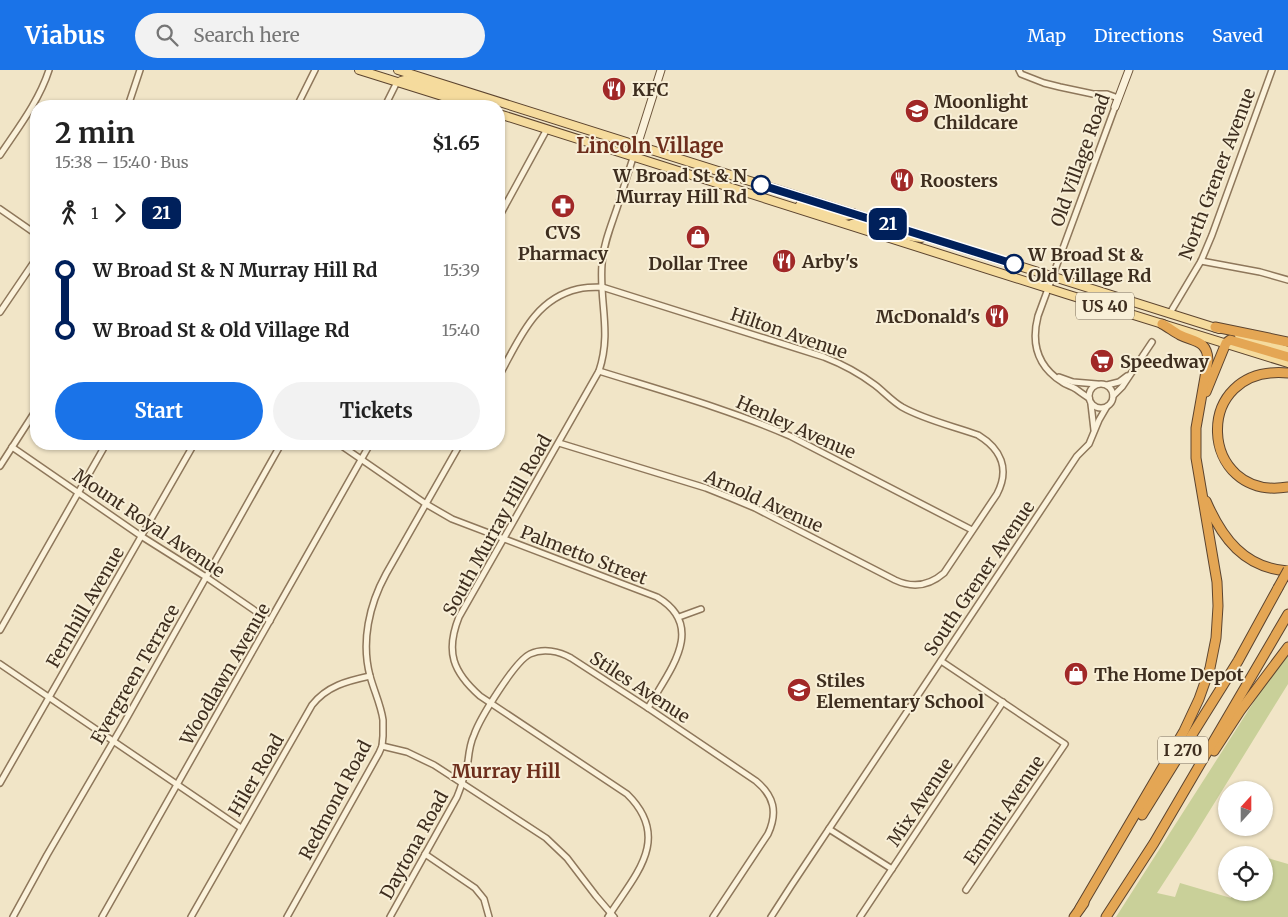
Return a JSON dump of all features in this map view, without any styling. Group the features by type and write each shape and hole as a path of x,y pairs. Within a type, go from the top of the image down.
{"highway":[{"path":"1080,908 1184,731 1199,700 1210,668 1216,638 1217,582 1196,458 1196,428 1208,360 1207,350 1198,342 1180,335 1162,324"},
{"path":"1215,327 1288,342"},
{"path":"1200,409 1226,343 1230,340 1288,356"},
{"path":"1288,373 1263,374 1246,380 1237,387 1224,403 1217,432 1221,452 1238,475 1255,485 1266,488 1288,487"},
{"path":"1200,489 1217,525 1227,540 1240,553 1254,562 1270,568 1288,570"},
{"name":"I 270","path":"1074,917 1144,812 1238,661 1288,570"},
{"name":"I 270","path":"1106,917 1154,843 1288,614"},
{"path":"1154,843 1240,711 1288,646"}],"main road":[{"path":"359,70 454,100"},
{"name":"US 40","path":"398,70 492,100"},
{"path":"397,82 408,80 474,100 486,98"},
{"name":"US 40","path":"505,104 1288,351"},
{"name":"US 40","path":"505,116 1288,363"},
{"path":"791,206 809,207 844,216 853,213"},
{"path":"848,224 864,224 920,239 925,236"}],"street":[{"path":"36,100 49,70"},
{"path":"130,100 140,70"},
{"path":"300,100 315,70"},
{"path":"637,146 661,70"},
{"name":"Old Village Road","path":"1048,288 1128,70"},
{"name":"North Grener Avenue","path":"1170,313 1201,261 1212,235 1272,70"},
{"path":"1019,71 1027,77 1052,85 1088,93 1107,94 1118,98"},
{"path":"388,100 397,82"},
{"path":"0,155 30,110"},
{"path":"505,206 547,129"},
{"name":"South Murray Hill Road","path":"611,916 641,867 648,846 648,829 640,810 627,794 474,690 460,674 454,661 452,646 454,631 459,617 599,371 604,356 606,340 602,287 604,249 637,146"},
{"path":"0,209 30,230"},
{"path":"1201,261 1260,272 1288,280"},
{"path":"0,312 30,268"},
{"path":"505,366 530,322 540,309 554,298 580,288 602,287"},
{"name":"Hilton Avenue","path":"602,287 838,362 860,374 900,406 922,416 978,435 986,440 995,448 1001,462 1002,474 998,490 972,530"},
{"path":"1048,288 1038,316 1034,336 1035,345 1051,373 1074,388 1096,408 1106,408 1110,404 1113,396 1122,387 1152,342"},
{"path":"1107,386 1119,382 1133,370"},
{"name":"Henley Avenue","path":"599,371 720,409 790,436 972,530"},
{"path":"1051,373 1073,382 1103,384 1110,388 1113,396"},
{"path":"1094,430 1089,391 1098,384"},
{"name":"South Grener Avenue","path":"772,917 1077,455 1089,444 1106,408"},
{"path":"0,466 30,419"},
{"name":"Arnold Avenue","path":"559,442 706,488 755,508 895,580 912,585 924,584 935,580 944,573 972,530"},
{"name":"Mount Royal Avenue","path":"12,447 141,536 206,577 270,621"},
{"path":"0,630 102,450"},
{"name":"Fernhill Avenue","path":"0,783 191,450"},
{"name":"Evergreen Terrace","path":"13,917 278,450"},
{"name":"Palmetto Street","path":"348,450 426,504 461,524 657,597 672,608 679,617"},
{"name":"Woodlawn Avenue","path":"102,917 367,450"},
{"name":"Redmond Road","path":"287,917 382,746 384,720 370,676 367,653 370,612 381,583 457,450"},
{"path":"648,708 674,663 681,646 682,628 679,617 702,609"},
{"name":"Stiles Avenue","path":"491,703 514,670 530,654 546,651 563,654 648,708 763,787 773,805 773,820 768,834 713,917"},
{"path":"941,661 1003,702"},
{"path":"0,664 241,828"},
{"name":"Hiler Road","path":"191,917 312,705 319,696 328,690 348,681 370,676"},
{"name":"Emmit Avenue","path":"966,890 1065,744 1003,702"},
{"name":"Mix Avenue","path":"860,917 1003,702"},
{"name":"Daytona Road","path":"390,917 457,797 463,783 474,735 491,703"},
{"path":"382,746 407,752 421,758 443,770 529,826 557,847 611,916"},
{"path":"829,829 892,869"},
{"path":"425,854 475,888 484,900 490,917"}],"green space":[{"path":"1288,651 1288,684 1228,781 1218,781 1218,797 1157,893 1175,897 1180,883 1218,894 1218,901 1273,901 1273,860 1288,864 1288,917 1116,917"}],"bus line":[{"name":"21","path":"761,185 1014,264"}],"place":[{"name":"KFC","path":"614,89"},
{"name":"Moonlight Childcare","path":"917,111"},
{"name":"Roosters","path":"902,180"},
{"name":"W Broad St & N Murray Hill Rd","path":"761,185"},
{"name":"CVS Pharmacy","path":"563,206"},
{"name":"Dollar Tree","path":"698,237"},
{"name":"Arby's","path":"784,261"},
{"name":"W Broad St & Old Village Rd","path":"1014,264"},
{"name":"McDonald's","path":"997,316"},
{"name":"Speedway","path":"1102,361"},
{"name":"The Home Depot","path":"1076,674"},
{"name":"Stiles Elementary School","path":"799,690"}],"district":[{"name":"Lincoln Village","path":"650,145"},
{"name":"Murray Hill","path":"506,771"}]}
